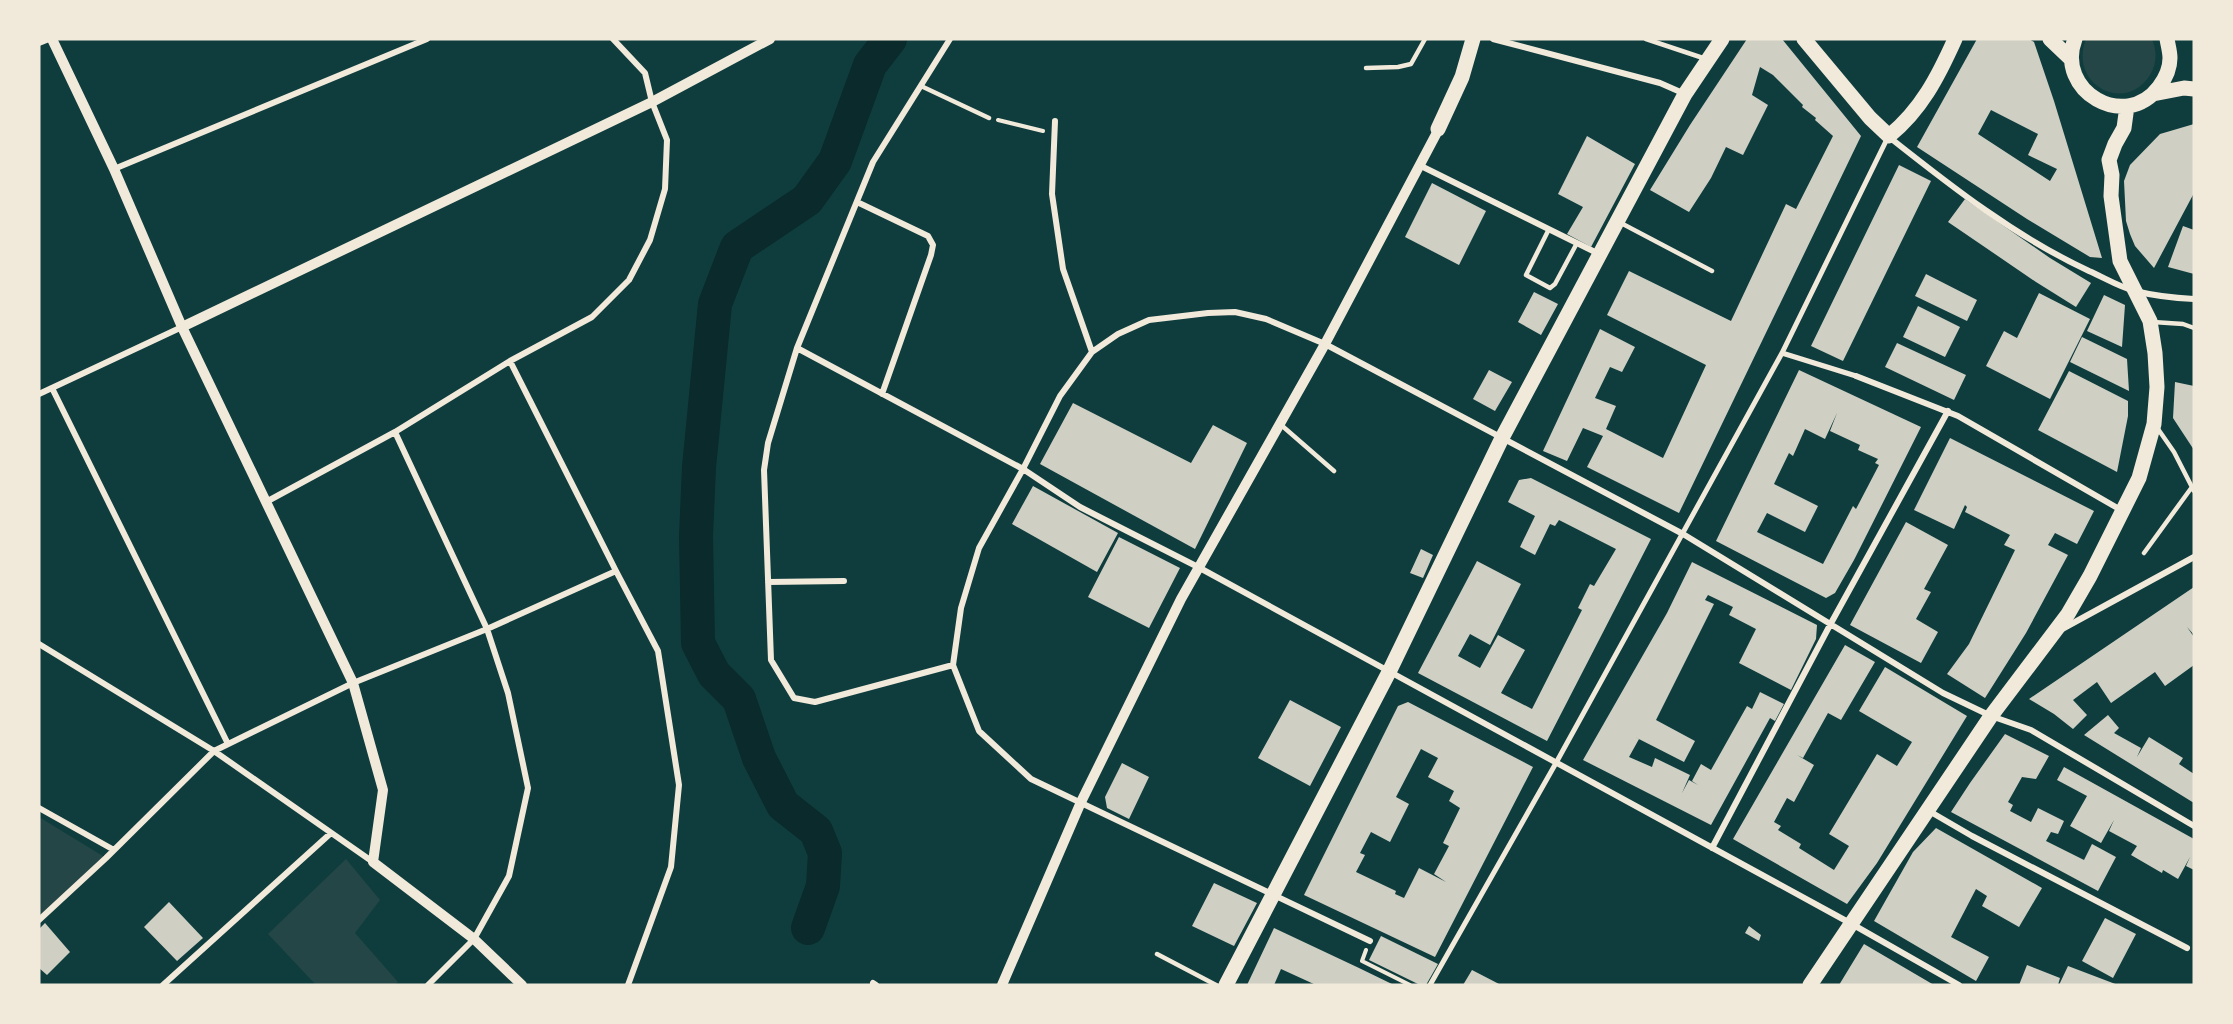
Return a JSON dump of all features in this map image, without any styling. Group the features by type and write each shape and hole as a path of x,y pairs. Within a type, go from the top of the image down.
{"main road":[{"path":"1438,129 1462,77 1475,39"},
{"path":"1226,985 1389,672 1502,438 1685,94 1722,39"},
{"path":"1804,39 1889,136 1917,108 1955,39"},
{"path":"2050,39 2071,59"},
{"path":"2075,39 2071,59 2074,76 2083,90 2096,100 2111,106 2127,106 2141,102 2153,94 2166,78 2171,58 2167,39"},
{"path":"2153,94 2184,88 2194,89"},
{"path":"1810,985 1991,717 2053,635 2090,576 2139,478 2154,424 2157,387 2150,321 2120,261 2110,195 2112,175 2109,161 2124,128 2127,106"}],"street":[{"path":"39,43 50,39 114,169 182,327 354,684 383,790 373,862"},
{"path":"114,169 427,39"},
{"path":"266,502 395,432 510,361 592,317 628,280 650,240 665,189 667,140 652,102 645,73 613,39"},
{"path":"39,394 652,102 770,39"},
{"path":"950,39 873,162 797,348 768,443 764,470 771,660 794,698 815,702 953,666"},
{"path":"1002,985 1081,802 1198,567 1325,344 1438,129 1458,75 1468,39"},
{"path":"1493,39 1660,83 1685,94"},
{"path":"1055,121 1052,194 1063,269 1092,352"},
{"path":"1430,985 1556,763 1782,352 1889,136 1955,189 2027,239 2066,261 2116,285 2135,291 2162,297 2194,299"},
{"path":"1419,165 1599,254"},
{"path":"857,202 928,236 933,245 882,394"},
{"path":"1370,941 1031,779 980,731 953,666 961,608 979,548 1060,396 1092,352 1118,334 1149,320 1181,315 1235,312 1266,319 1325,344 1683,534 1943,693 1991,717 2031,730 2194,826"},
{"path":"797,348 1023,469 1080,507 1198,567 1850,923 1959,985"},
{"path":"1782,352 1856,376 1948,411 2124,512"},
{"path":"510,361 658,651 679,785 671,867 628,985"},
{"path":"52,388 228,744"},
{"path":"1712,848 1830,625 1948,411"},
{"path":"395,432 487,629 508,693 528,789 509,876 474,939 428,985"},
{"path":"2053,635 2072,622 2194,557"},
{"path":"39,920 214,751 354,684 487,629 616,571"},
{"path":"768,582 844,581"},
{"path":"39,644 214,751 373,862 474,939 522,985"},
{"path":"39,808 114,850"},
{"path":"1928,811 2187,948"},
{"path":"163,985 331,833"}],"lane":[{"path":"1366,68 1398,67 1411,64 1425,39"},
{"path":"1646,39 1708,60"},
{"path":"921,86 989,118"},
{"path":"1617,220 1713,272"},
{"path":"1550,229 1526,274 1550,288 1555,284 1577,243"},
{"path":"2150,321 2183,324 2194,328"},
{"path":"1280,424 1334,471"},
{"path":"2144,553 2193,489 2174,452 2154,424"},
{"path":"1157,954 1216,985"}],"path":[{"path":"989,118 1054,134"},
{"path":"1370,941 1362,961 1410,985"}],"shaded area":[{"path":"2086,39 2152,39 2156,57 2150,75 2139,87 2127,93 2114,93 2102,89 2092,81 2085,69 2083,55"},
{"path":"39,817 106,858 39,920"},
{"path":"346,859 380,900 355,933 398,982 394,985 316,985 268,934"}],"building":[{"path":"1747,39 1782,39 1861,136 1679,513 1587,467 1603,436 1583,428 1567,461 1543,451 1600,329 1635,347 1622,372 1610,367 1595,398 1616,406 1606,429 1663,458 1706,365 1607,315 1629,271 1731,321 1786,204 1796,209 1833,136 1773,75 1760,67 1752,95 1768,105 1743,155 1726,147 1711,178 1689,212 1650,190"},
{"path":"1977,39 2029,39 2034,42 2102,258 2090,257 1917,147","holes":["1991,110 2038,134 2028,155 2057,169 2050,181 1978,134"]},
{"path":"2194,124 2194,193 2154,268 2135,246 2130,234 2126,221 2124,181 2130,165 2160,134"},
{"path":"1587,136 1635,164 1591,247 1567,234 1583,207 1558,194"},
{"path":"1899,165 1931,181 1843,361 1811,346"},
{"path":"1432,183 1486,211 1459,265 1405,237"},
{"path":"1965,199 2050,258 2091,283 2076,307 1948,222"},
{"path":"2183,226 2194,230 2194,274 2168,267"},
{"path":"1926,274 1977,300 1967,321 1915,296"},
{"path":"1534,292 1558,304 1541,335 1518,322"},
{"path":"2039,293 2090,319 2050,399 1986,366 2004,331 2017,338"},
{"path":"2104,295 2125,305 2122,347 2087,331"},
{"path":"1918,306 1960,327 1945,357 1903,337"},
{"path":"2082,337 2127,359 2129,391 2070,362"},
{"path":"1897,343 1966,375 1954,400 1885,367"},
{"path":"1489,370 1512,382 1495,411 1473,399"},
{"path":"1799,370 1921,427 1835,593 1826,598 1716,541","holes":["1837,413 1830,431 1860,445 1858,450 1878,459 1875,463 1879,465 1856,509 1853,506 1823,564 1757,532 1767,513 1805,532 1818,506 1774,484 1789,453 1793,456 1805,429 1825,439"]},
{"path":"2069,371 2128,401 2128,416 2117,472 2038,430"},
{"path":"2175,382 2194,386 2194,450 2173,418"},
{"path":"1073,403 1191,463 1213,425 1247,443 1195,549 1040,464"},
{"path":"1950,438 2094,511 2077,544 2055,533 2048,545 2068,555 2026,633 1985,698 1947,674 1969,644 2015,550 2004,545 2010,535 1965,512 1967,507 1965,505 1954,529 1914,510"},
{"path":"1531,478 1651,539 1547,741 1418,673 1477,561 1521,584 1490,645 1470,634 1458,656 1480,668 1498,635 1525,650 1501,693 1532,709 1582,610 1578,608 1590,584 1594,586 1616,549 1559,520 1555,526 1550,524 1535,555 1520,547 1535,516 1508,502 1519,480"},
{"path":"1033,486 1118,533 1097,572 1012,524"},
{"path":"1906,522 1948,545 1924,589 1931,592 1916,619 1938,632 1921,663 1850,625"},
{"path":"1119,537 1180,568 1149,628 1088,597"},
{"path":"1421,549 1433,555 1423,578 1410,573"},
{"path":"1692,562 1817,625 1816,639 1791,690 1739,663 1756,629 1729,615 1733,607 1708,595 1705,600 1714,604 1656,720 1695,741 1684,762 1639,739 1629,757 1652,767 1655,758 1690,775 1682,793 1689,780 1698,785 1692,781 1701,764 1711,770 1747,706 1752,709 1760,692 1784,704 1775,721 1770,718 1711,825 1583,760 1667,613"},
{"path":"2194,587 2194,635 2187,627 2194,637 2194,665 2165,686 2155,672 2111,703 2097,682 2073,700 2087,715 2073,729 2029,699"},
{"path":"1845,645 1875,662 1841,720 1828,713 1803,758 1797,755 1814,765 1794,802 1787,798 1774,822 1781,826 1778,830 1801,844 1799,848 1834,870 1849,846 1829,834 1877,754 1897,766 1912,742 1859,711 1885,667 1967,716 1877,863 1847,904 1733,839"},
{"path":"1290,700 1341,727 1310,786 1258,758"},
{"path":"1408,702 1533,767 1435,957 1304,895 1398,706","holes":["1421,749 1438,758 1428,777 1454,791 1449,801 1460,808 1443,843 1449,846 1434,874 1446,882 1419,868 1404,898 1395,894 1396,891 1356,872 1365,855 1360,853 1371,832 1390,842 1409,804 1396,797"]},
{"path":"2108,715 2119,728 2114,733 2141,748 2137,757 2149,737 2183,758 2179,764 2194,774 2194,803 2084,735"},
{"path":"2005,734 2049,756 2036,779 2022,777 2008,802 2013,805 2010,811 2031,822 2038,808 2064,821 2058,834 2051,832 2046,841 2084,860 2092,844 2116,857 2098,891 1951,812"},
{"path":"1122,763 1149,777 1129,819 1107,808 1105,797"},
{"path":"2064,767 2194,839 2194,870 2186,866 2190,857 2178,879 2163,870 2162,873 2131,855 2137,846 2109,831 2114,820 2101,843 2070,826 2087,796 2057,780"},
{"path":"1936,828 2042,888 2019,927 1982,906 1987,896 1976,889 1951,937 1989,957 1976,981 1874,921 1913,852"},
{"path":"1214,883 1257,903 1234,946 1192,926"},
{"path":"169,902 203,938 177,961 144,927"},
{"path":"2105,918 2136,934 2113,978 2082,961"},
{"path":"45,923 70,952 47,975 39,968 39,929"},
{"path":"1749,926 1761,935 1759,941 1745,933"},
{"path":"1274,928 1394,985 1316,985 1281,969 1274,985 1247,985"},
{"path":"1381,936 1438,964 1426,985 1420,985 1369,960"},
{"path":"1864,944 1934,985 1839,985"},
{"path":"2027,965 2060,978 2058,985 2019,985"},
{"path":"2068,966 2118,985 2059,985"},
{"path":"1472,970 1501,985 1463,985"}],"waterway":[{"path":"808,928 823,886 825,853 816,831 783,805 759,758 739,699 714,674 698,643 696,536 699,467 715,304 737,247 807,200 835,161 870,65 890,39"}]}
